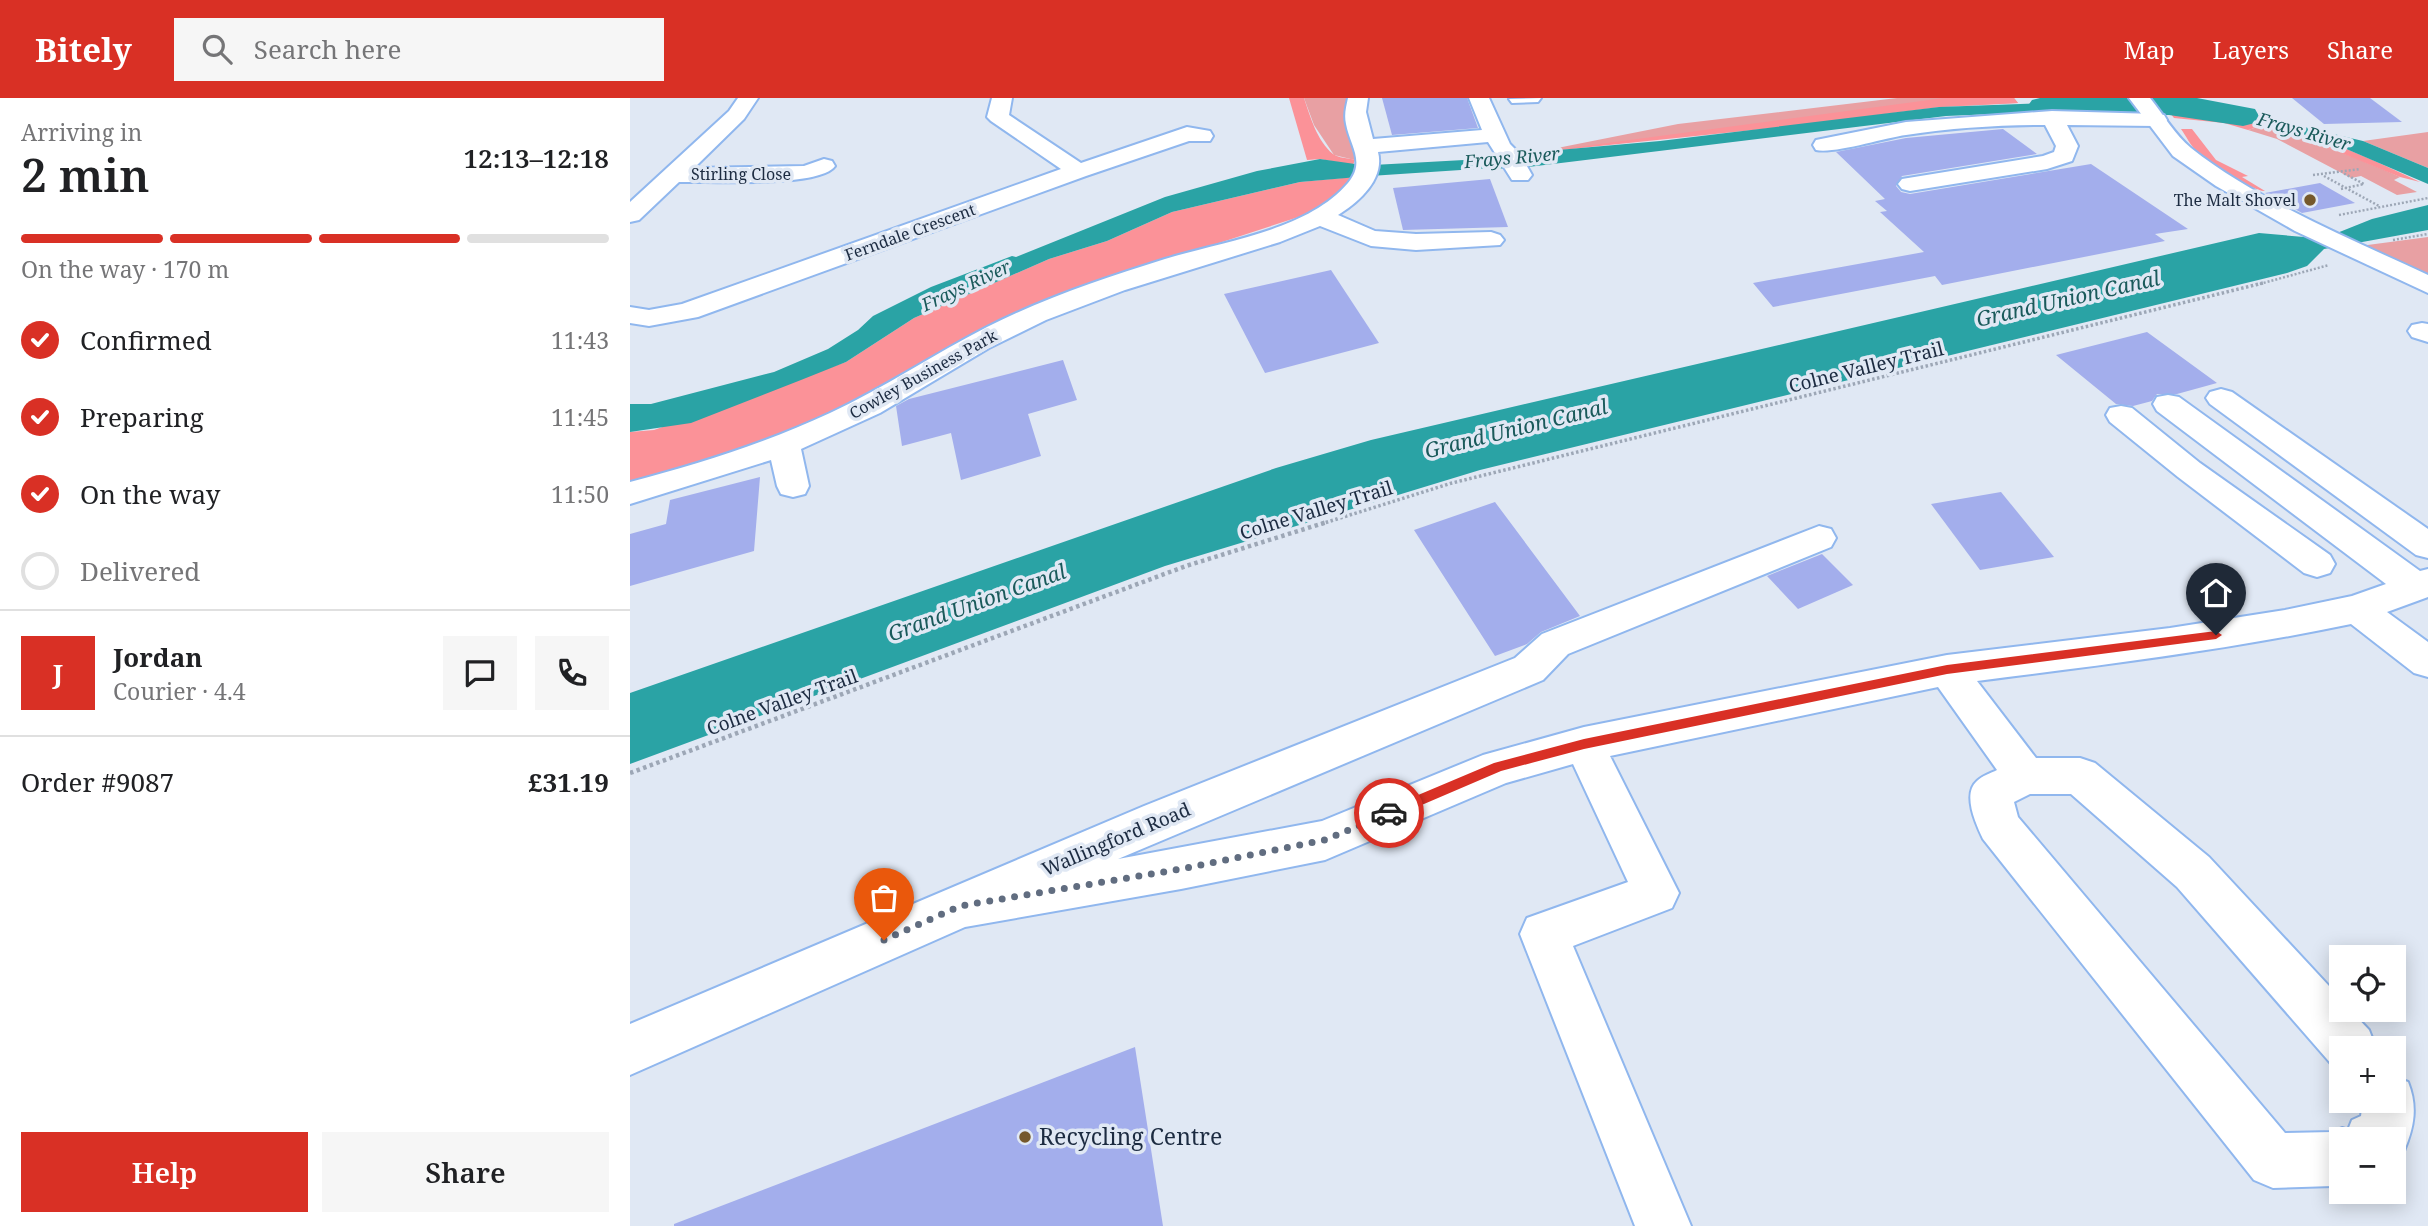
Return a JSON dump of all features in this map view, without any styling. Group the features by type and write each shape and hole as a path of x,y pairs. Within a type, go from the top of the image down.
{"street":[{"path":"630,215 737,114 748,98"},
{"path":"1002,98 998,117 1078,172"},
{"path":"1358,98 1353,111 1354,124 1367,162 1495,135"},
{"path":"1479,98 1501,147 1509,154 1520,175"},
{"path":"1824,145 1855,136 1919,127 2148,110 2181,151 2199,165 2304,226 2428,285"},
{"path":"1910,184 2047,162 2064,156 2067,146 2052,117"},
{"name":"Ferndale Crescent","path":"630,315 649,318 688,311 1192,132"},
{"name":"Cowley Business Park","path":"630,493 687,479 784,444 869,407 965,348 1065,302 1186,275 1256,241 1320,217 1344,200 1367,162"},
{"name":"Stirling Close","path":"674,174 814,173"},
{"path":"1320,217 1371,239 1416,242 1491,240"},
{"path":"1065,302 1084,327"},
{"path":"2221,398 2428,546"},
{"path":"2168,404 2422,585"},
{"path":"2121,415 2177,474 2317,564"},
{"path":"2177,474 2277,439"},
{"path":"784,444 793,486"},
{"name":"Wallingford Road","path":"630,1050 1159,820 1529,669 1555,643 1819,538"},
{"path":"960,906 1181,869 1325,840 1499,767 1584,744 1947,670 2170,642 2357,609 2422,585"},
{"path":"2357,609 2428,662"},
{"path":"1947,670 2025,776"},
{"path":"1584,744 1656,893 1544,934 1664,1226"},
{"path":"2329,1159 2273,1161 1997,825 1992,794 2025,776 2080,776 2193,872 2340,1036"}],"path":[{"path":"2313,175 2324,176 2360,169"},
{"path":"2341,189 2364,184 2343,173"},
{"path":"2324,176 2380,207"},
{"path":"2374,208 2428,198"},
{"name":"Colne Valley Trail","path":"630,773 1186,566 1352,513 1521,464 2293,277 2328,266 2355,252"}],"shaded area":[{"path":"1289,98 1304,98 1315,128 1327,149 1340,157 1355,160 1353,165 1320,159 1307,160"},
{"path":"1304,98 1348,98 1345,123 1359,161 1334,155 1314,125"},
{"path":"1897,98 2014,98 2018,103 1939,107 1532,153 1678,124"},
{"path":"1944,98 2014,98 2018,103 1939,107 1810,124 1532,153"},
{"path":"2166,108 2214,111 2272,123 2348,150 2420,182 2400,177 2317,143 2261,126 2248,130 2224,123 2174,118"},
{"path":"2261,126 2314,143 2400,177 2394,180 2417,192 2397,195 2361,176 2351,178 2277,139 2248,130"},
{"path":"2181,129 2192,129 2216,160 2248,176 2242,177 2265,191 2241,181 2202,156"},
{"path":"2428,132 2428,168 2363,141"},
{"path":"1353,177 1330,201 1311,213 1173,258 895,383 789,434 630,485 630,432 654,430 846,362 914,318 1049,259 1107,241 1172,212 1300,182"},
{"path":"2428,237 2428,278 2360,246"}],"water":[{"path":"2159,98 2198,102 2363,141 2428,168 2428,184 2344,148 2294,132 2218,111 2166,108"},
{"path":"2124,100 2129,108 1946,116 1520,168 1513,154 1660,141 1939,107"},
{"path":"1508,154 1514,169 1491,168 1370,176 1373,165 1464,160"},
{"path":"1320,159 1362,165 1358,177 1300,182 1172,212 1107,241 1049,259 914,318 846,362 691,423 630,432 630,404 651,404 774,372 828,349 858,330 873,316 931,287 1012,256 1016,257 1165,197 1257,171"},
{"name":"Grand Union Canal","path":"2428,205 2428,230 2324,249 2307,266 2287,273 1480,470 1165,566 630,764 630,693 1276,468 1371,440 2259,233 2304,237 2337,233 2372,219"}],"building":[{"path":"1382,98 1467,98 1478,128 1392,135"},
{"path":"2292,98 2370,98 2402,122 2324,124"},
{"path":"2003,129 2037,154 1902,176 1896,186 1901,192 1910,194 2091,164 2188,229 2155,234 2165,241 1942,285 1935,276 1773,307 1753,283 1924,252 1880,212 1887,211 1875,201 1885,199 1836,152 1906,138"},
{"path":"1490,179 1508,227 1403,230 1393,188"},
{"path":"2320,183 2355,203 2302,213 2265,193"},
{"path":"1331,270 1379,343 1265,373 1224,294"},
{"path":"2147,332 2217,383 2177,394 2157,394 2152,401 2133,406 2116,404 2056,355"},
{"path":"1063,360 1077,400 1028,414 1041,456 961,480 951,433 902,446 896,406 909,399"},
{"path":"760,477 754,551 630,586 630,534 666,524 670,500"},
{"path":"2001,492 2054,557 1980,570 1931,504"},
{"path":"1495,502 1580,616 1541,632 1527,644 1495,656 1414,530"},
{"path":"1822,554 1853,585 1798,609 1767,576"},
{"name":"Recycling Centre","path":"1135,1047 1163,1226 674,1226 674,1224"}],"waterway":[{"name":"Frays River","path":"2043,107 2169,105 2243,116"}],"way so far":[{"path":"884,940 960,906 1181,869 1325,840 1389,813"}],"place":[{"name":"The Malt Shovel","path":"2310,200"},
{"name":"Recycling Centre","path":"1025,1137"}],"route":[{"path":"1389,813 1499,767 1584,744 1794,699 1947,670 2216,635"}]}
